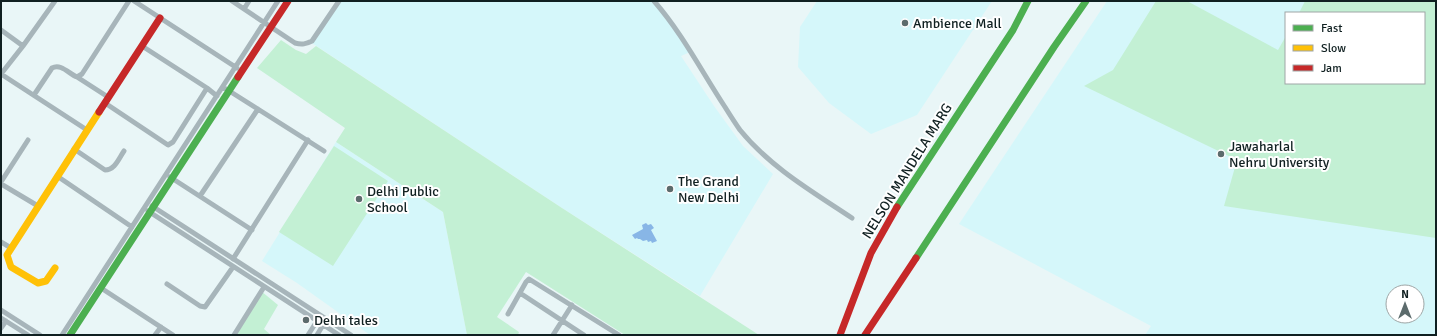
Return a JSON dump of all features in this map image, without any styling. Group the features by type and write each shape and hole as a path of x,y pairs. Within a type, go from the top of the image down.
{"main road":[{"path":"70,335 101,288 148,208 239,69 288,1"},
{"name":"NELSON MANDELA MARG","path":"1013,30 1028,1"},
{"name":"NELSON MANDELA MARG","path":"840,335 871,253 896,210 1013,30 1034,1"},
{"path":"1054,46 1080,1"},
{"path":"865,335 1054,46 1086,1"},
{"path":"55,268 45,283 35,282 11,268 7,255 74,149 160,18"}],"street":[{"path":"55,1 1,74 87,130"},
{"path":"77,77 82,74 129,1"},
{"path":"134,1 239,69 264,22 278,1"},
{"path":"232,1 295,43 307,44 312,41 339,1"},
{"path":"244,9 249,1"},
{"path":"654,1 670,19 744,135 786,174 852,218"},
{"path":"1,30 23,46"},
{"path":"142,46 217,96"},
{"path":"34,95 52,68 55,66 61,67 77,77 168,145 173,142 207,88"},
{"path":"252,230 169,176 217,96 226,89 324,151"},
{"path":"200,196 258,109"},
{"path":"28,140 1,183 38,206"},
{"path":"234,259 308,140"},
{"path":"74,149 108,170 113,167 124,151"},
{"path":"57,176 132,227"},
{"path":"62,335 132,227 148,208"},
{"path":"148,208 234,259 351,335"},
{"path":"148,208 234,267 339,335"},
{"path":"1,242 11,248"},
{"path":"168,284 200,306 205,307 234,267"},
{"path":"508,314 527,280 530,279 616,334"},
{"path":"234,335 264,286"},
{"path":"101,288 173,335"},
{"path":"520,293 584,335"},
{"path":"553,335 572,305"},
{"path":"1,310 40,335"},
{"path":"1,328 3,319 28,335"},
{"path":"308,335 317,321"},
{"path":"317,335 323,325"},
{"path":"156,335 161,327"}],"shaded area":[{"path":"338,1 654,1 690,52 681,56 714,106 743,146 773,174 700,296 562,208 312,43"},
{"path":"817,1 992,1 917,115 871,134 829,103 798,67 800,27"},
{"name":"Jawaharlal Nehru University","path":"1107,1 1436,1 1436,335 1145,335 1151,326 959,224"},
{"name":"Delhi Public School","path":"336,142 443,212 467,335 370,335 297,283 262,261"}],"green space":[{"path":"1156,1 1187,1 1278,50 1285,38 1285,84 1425,84 1425,12 1300,12 1305,1 1436,1 1436,238 1224,206 1237,160 1084,86 1113,70"},
{"path":"281,40 296,50 306,54 316,46 562,208 759,335 625,335 526,272 497,317 519,332 518,335 467,335 443,212 336,142 345,128 257,68"},
{"path":"334,146 388,181 333,266 279,232"},
{"path":"261,291 278,305 264,329 271,335 234,335"}],"water":[{"path":"646,223 648,225 651,224 654,228 651,230 657,241 652,243 651,241 648,242 647,240 643,241 637,238 635,239 632,235 643,229 642,225"}],"traffic: fast":[{"path":"897,207 1013,30 1028,1"},
{"path":"916,258 1054,47 1086,1"},
{"path":"70,335 238,77"}],"traffic: slow":[{"path":"55,268 46,281 38,283 11,267 7,255 99,112"}],"traffic: jam":[{"path":"238,77 288,1"},
{"path":"99,112 160,18"},
{"path":"840,335 871,253 897,207"},
{"path":"865,335 916,258"}],"place":[{"name":"Ambience Mall","path":"905,23"},
{"name":"Jawaharlal Nehru University","path":"1221,154"},
{"name":"The Grand New Delhi","path":"670,189"},
{"name":"Delhi Public School","path":"359,199"},
{"name":"Delhi tales","path":"306,320"}]}
